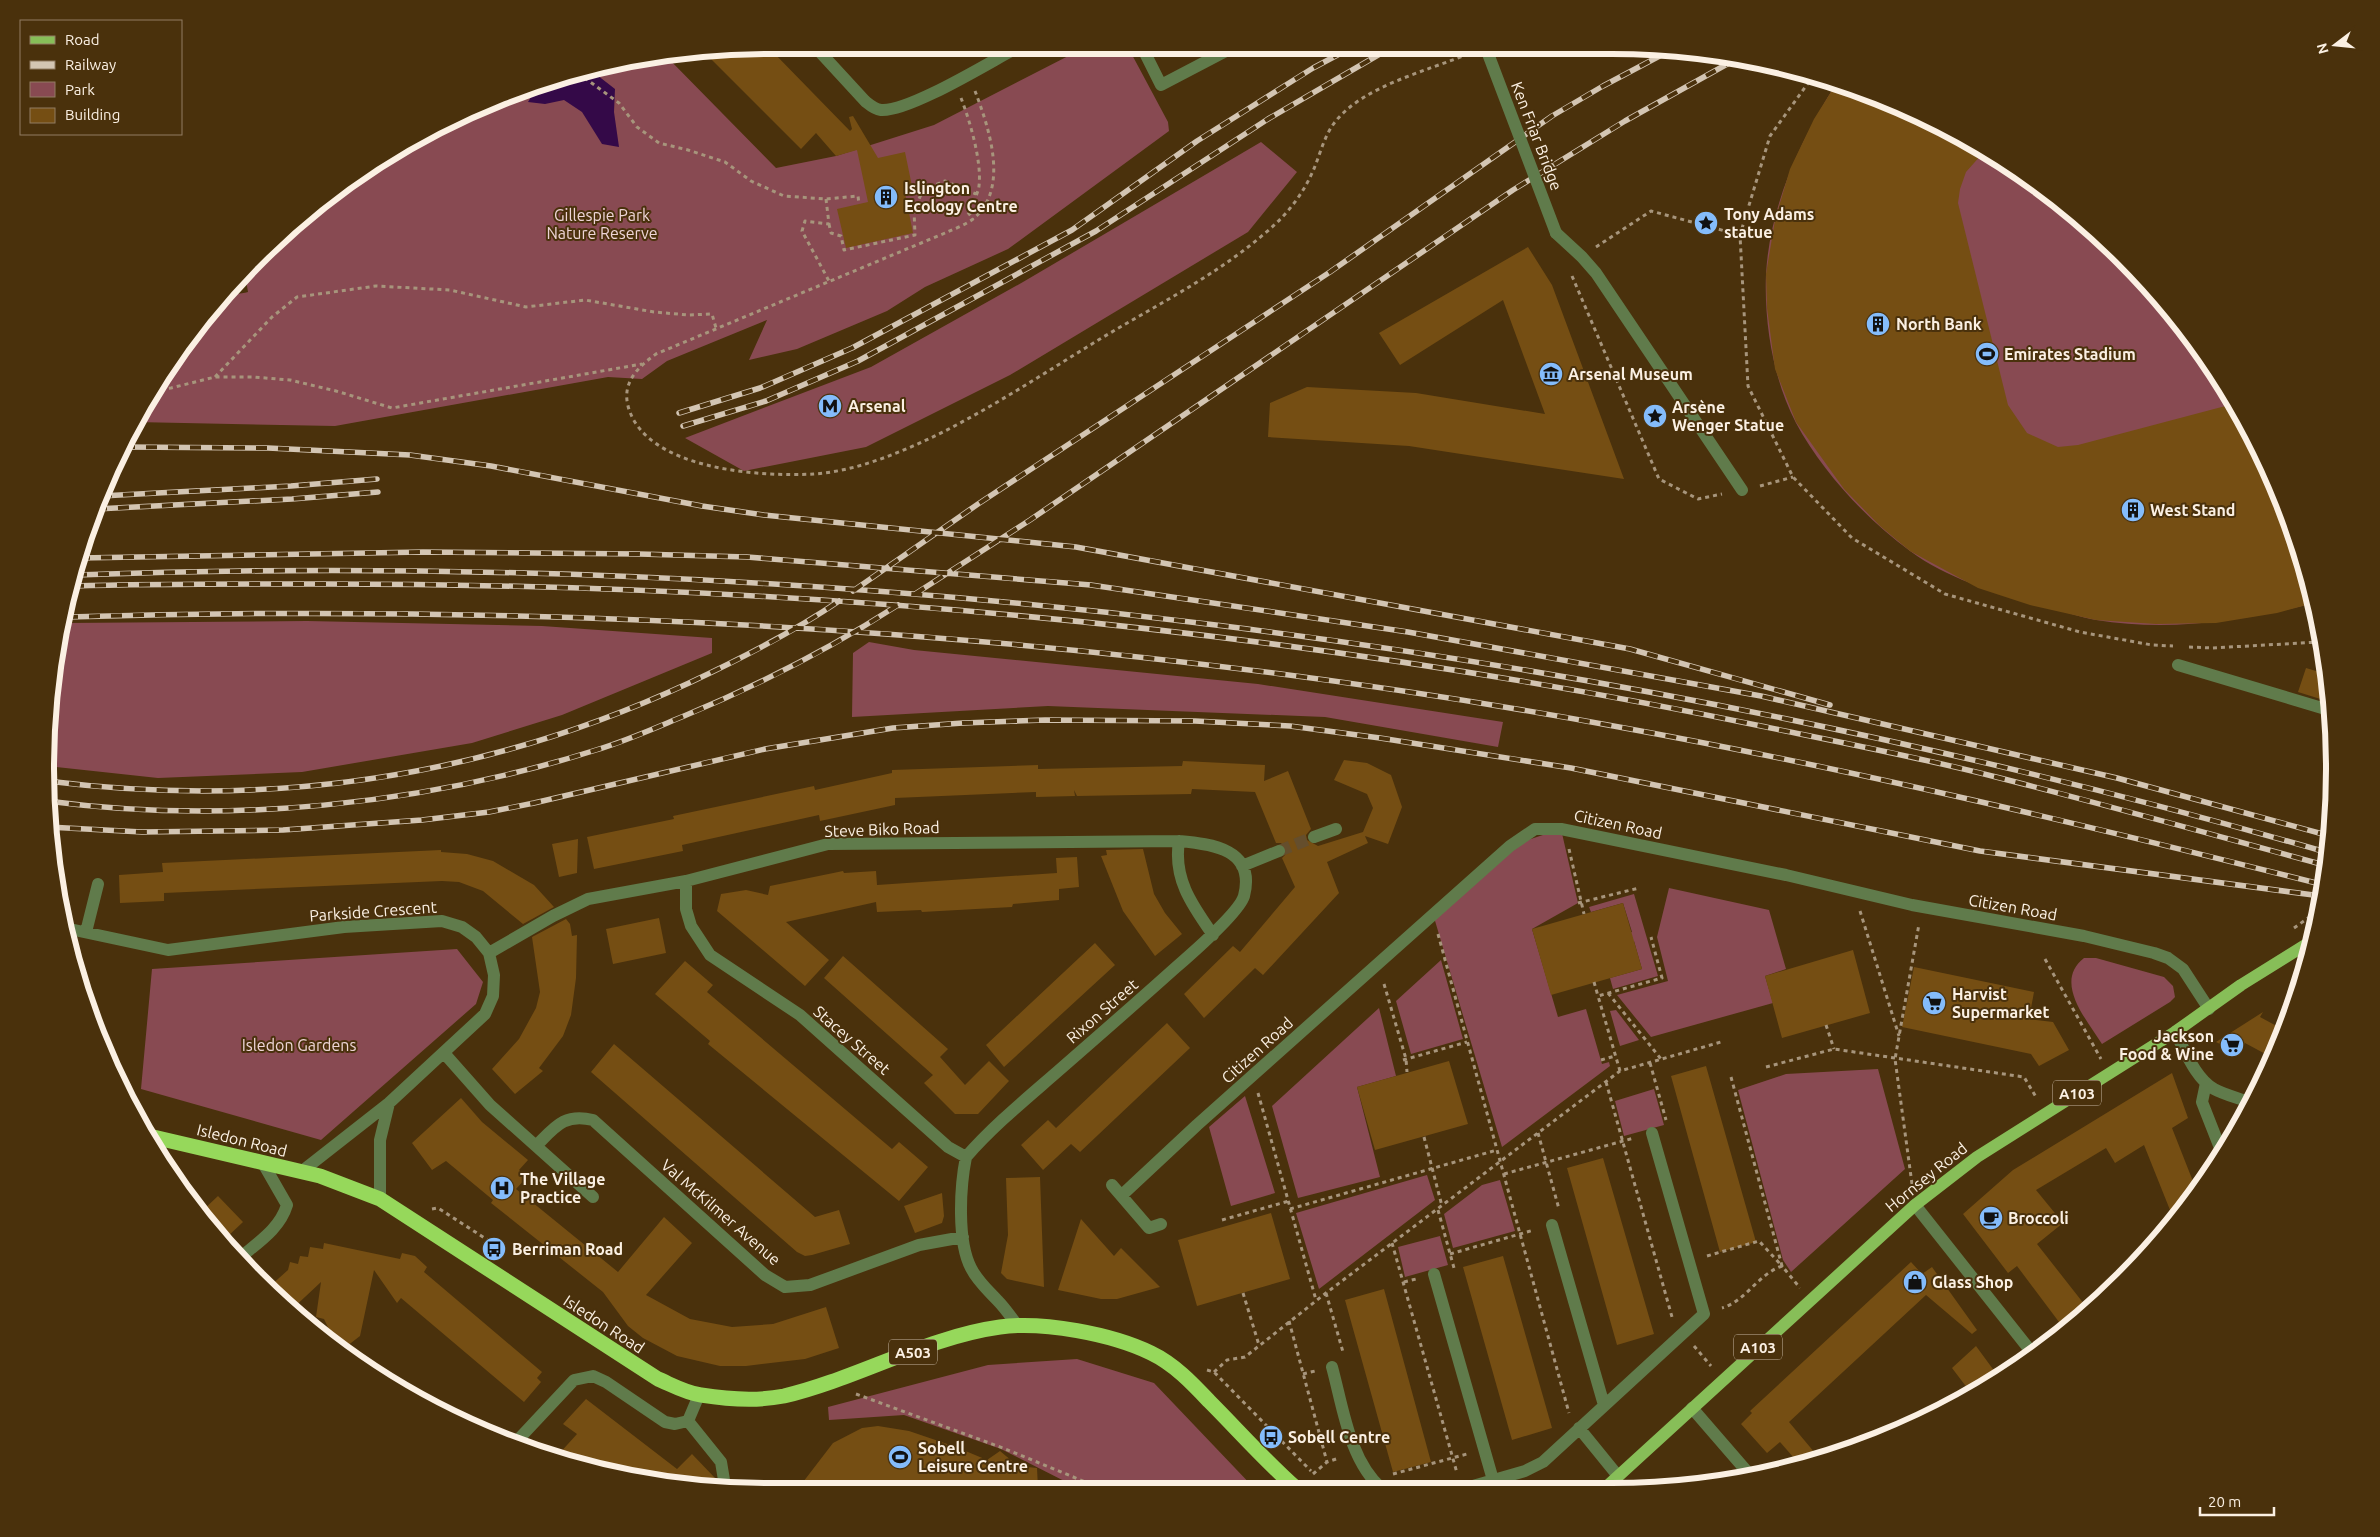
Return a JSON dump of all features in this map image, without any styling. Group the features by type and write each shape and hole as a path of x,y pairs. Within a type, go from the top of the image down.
{"highway":[{"name":"Isledon Road","path":"157,1138 340,1182 380,1199 658,1379 699,1395 743,1398 782,1396 828,1383 961,1336 1017,1325 1065,1329 1119,1341 1152,1353 1184,1375 1292,1483"}],"main road":[{"name":"Hornsey Road","path":"1610,1483 1915,1205 1977,1157 2109,1074 2209,1009 2241,985 2304,946"}],"street":[{"path":"822,54 864,101 873,108 881,110 901,106 953,82 1005,54"},
{"path":"1146,54 1161,85 1220,54"},
{"name":"Ken Friar Bridge","path":"1488,54 1556,233 1582,257"},
{"path":"1582,257 1596,273 1742,490"},
{"path":"2178,666 2324,710"},
{"path":"1314,837 1336,829"},
{"name":"Citizen Road","path":"1122,1196 1253,1075 1433,914 1510,846 1536,829 1561,829 1854,890 1912,905 2084,936 2154,953 2168,958 2182,969 2209,1009"},
{"path":"1179,841 1178,872 1184,892 1213,935"},
{"name":"Steve Biko Road","path":"489,953 553,916 588,899 686,881 828,844 1179,841 1214,845 1232,853 1242,866"},
{"path":"1242,866 1279,851"},
{"name":"Rixon Street","path":"966,1157 1029,1096 1213,935 1244,898 1246,880 1242,866"},
{"name":"Stacey Street","path":"686,881 686,909 688,918 691,926 710,955 800,1015 948,1147 966,1157"},
{"path":"86,932 98,884"},
{"name":"Parkside Crescent","path":"72,929 168,950 344,927 442,921 462,927 476,937 489,953"},
{"path":"301,1172 389,1103 485,1014 493,996 494,975 489,953"},
{"path":"2174,1032 2199,1075 2206,1083 2244,1100"},
{"path":"444,1053 490,1105 593,1197"},
{"path":"2206,1083 2202,1102 2219,1145"},
{"path":"380,1199 380,1140 389,1103"},
{"name":"Val McKilmer Avenue","path":"536,1146 557,1124 581,1117 592,1120 765,1275 785,1287 810,1284 919,1245 963,1237"},
{"path":"1482,1483 1525,1472 1543,1462 1704,1314 1652,1132"},
{"path":"966,1157 962,1177 963,1237 971,1268 985,1288 1017,1325"},
{"path":"244,1254 273,1229 283,1217 286,1205 264,1165"},
{"path":"1112,1185 1148,1228 1161,1224"},
{"path":"1915,1205 2029,1349"},
{"path":"1552,1225 1604,1405"},
{"path":"1434,1274 1493,1480"},
{"path":"1332,1367 1356,1454 1375,1483"},
{"path":"520,1438 574,1380 593,1376 606,1382 665,1422 675,1424 688,1421"},
{"path":"688,1421 699,1395"},
{"path":"1692,1408 1746,1471"},
{"path":"688,1421 721,1462 724,1482"},
{"path":"1579,1428 1618,1476"}],"path":[{"path":"968,74 984,116 994,172 990,194 984,207 973,219 945,234 656,354 643,364 630,380 626,396 630,413 639,427 657,445 677,457 750,472 814,474 880,459 937,434 982,411 1189,286 1241,252 1282,218 1298,198 1334,123 1348,107 1372,94 1468,54"},
{"path":"585,78 619,103 637,127 659,143 725,162 751,181 784,196 826,199 858,196 859,204"},
{"path":"953,82 965,110 976,154 979,188 967,211 973,219"},
{"path":"1809,82 1770,136 1740,235 1748,386 1793,477 1852,538 1945,594 2080,632 2152,645 2178,646"},
{"path":"826,199 830,232 841,236 844,250 915,235 914,210 923,190 945,181 976,194"},
{"path":"1698,499 1659,479 1568,268 1651,211 1740,235"},
{"path":"829,224 805,221 802,231 829,281"},
{"path":"215,377 272,317 297,297 376,286 450,290 526,307 585,300 654,312 688,315 712,314 716,328"},
{"path":"163,389 215,377 253,377 290,380 336,390 392,408 643,364"},
{"path":"2187,647 2212,648 2315,642"},
{"path":"1565,843 1569,849 1584,914"},
{"path":"1580,903 1639,888"},
{"path":"1854,890 1899,1037"},
{"path":"1433,914 1570,1417 1579,1428"},
{"path":"1915,1205 1895,1059 1920,919"},
{"path":"1598,996 1662,978 1651,937"},
{"path":"2044,959 2109,1074"},
{"path":"1376,965 1379,969 1408,1072"},
{"path":"1594,982 1620,1071"},
{"path":"1608,993 1661,1059"},
{"path":"1826,1025 1834,1049"},
{"path":"1405,1059 1467,1042"},
{"path":"1214,1372 1227,1360 1245,1357 1326,1292 1620,1071 1721,1042"},
{"path":"1766,1068 1834,1049 2024,1077 2046,1112"},
{"path":"1601,1060 1615,1056"},
{"path":"1504,1174 1668,1128 1650,1063"},
{"path":"1253,1075 1316,1300"},
{"path":"1731,1077 1782,1266"},
{"path":"1606,1082 1674,1322 1723,1379"},
{"path":"1450,1254 1563,1222 1538,1133"},
{"path":"1424,1137 1442,1206"},
{"path":"1290,1209 1497,1150"},
{"path":"1222,1220 1288,1201"},
{"path":"1689,1261 1759,1241 1809,1300"},
{"path":"1392,1243 1459,1483"},
{"path":"1704,1314 1733,1305 1772,1270 1782,1266"},
{"path":"1303,1374 1346,1363 1326,1292"},
{"path":"1243,1293 1259,1345"},
{"path":"1289,1321 1327,1462"},
{"path":"828,1383 1004,1448 1088,1483"},
{"path":"1371,1480 1484,1449"},
{"path":"1314,1474 1327,1462 1356,1454"}],"green space":[{"name":"Gillespie Park Nature Reserve","path":"1072,54 1132,54 1168,122 1169,131 1008,249 925,287 887,311 797,349 749,360 767,320 667,361 642,379 608,377 335,426 144,422 174,371 201,333 233,295 248,292 246,281 297,231 333,201 371,174 452,127 495,108 584,78 629,67 671,61 776,168 836,156 934,125"},
{"name":"Emirates Stadium","path":"1833,89 1885,108 1928,127 2009,174 2047,201 2117,263 2179,333 2206,371 2253,452 2272,495 2288,539 2307,605 2261,615 2179,625 2151,625 2096,620 1993,591 1958,578 1910,551 1861,509 1818,459 1796,423 1781,388 1776,369 1767,312 1766,274 1769,248 1780,199 1799,151"},
{"path":"1261,142 1297,172 1248,232 1010,375 866,447 744,471 685,438 871,367 1023,282"},
{"path":"307,621 542,626 712,638 712,653 562,715 472,743 302,772 158,778 54,767 55,722 68,623"},
{"path":"869,642 914,650 1258,684 1503,722 1498,747 1325,717 1048,706 852,717 853,653"},
{"path":"1561,829 1578,903 1532,929 1558,1017 1586,1009 1602,1064 1609,1062 1610,1066 1502,1147 1433,914 1510,846"},
{"path":"1669,888 1769,910 1786,969 1765,976 1773,1003 1651,1037 1617,995 1668,981 1657,937"},
{"path":"1634,894 1658,976 1613,989 1610,978 1642,969 1634,941 1617,946 1614,937 1632,932 1623,903 1591,912 1589,907"},
{"name":"Isledon Gardens","path":"457,949 483,982 476,1004 321,1140 141,1089 152,969"},
{"path":"2084,958 2096,958 2164,977 2173,986 2175,997 2102,1044 2082,1013 2072,989 2072,978 2075,968"},
{"path":"1441,960 1463,1039 1411,1054 1396,1001"},
{"path":"1379,1008 1396,1076 1357,1087 1380,1177 1298,1198 1272,1106"},
{"path":"1616,1010 1639,1040 1620,1046 1610,1011"},
{"path":"1878,1069 1905,1169 1791,1272 1783,1260 1738,1090 1786,1074"},
{"path":"1654,1089 1664,1125 1624,1136 1615,1101"},
{"path":"1245,1096 1275,1193 1231,1206 1209,1127"},
{"path":"1427,1175 1435,1200 1319,1289 1296,1213"},
{"path":"1500,1180 1515,1231 1453,1248 1444,1214 1482,1185"},
{"path":"1440,1236 1448,1265 1405,1277 1398,1247"},
{"path":"1077,1359 1154,1383 1249,1483 1068,1483 1001,1449 904,1415 829,1420 828,1407 988,1365"}],"shaded area":[{"path":"597,75 615,89 614,112 619,147 602,144 582,112 564,100 545,104 528,102 532,94"}],"building":[{"path":"775,54 850,131 852,129 849,117 853,116 878,158 905,152 913,191 905,193 913,233 846,248 837,209 868,202 857,150 836,156 816,133 801,149 708,56"},
{"name":"Emirates Stadium","path":"1833,89 1885,108 1928,127 1980,156 1966,172 1960,189 1958,203 2008,405 2027,433 2058,447 2078,445 2227,406 2253,452 2272,495 2288,539 2307,605 2277,613 2216,623 2156,624 2096,620 2030,605 1978,588 1910,551 1880,526 1844,489 1796,422 1775,369 1767,308 1766,274 1775,220 1790,169 1814,119"},
{"path":"1528,247 1552,285 1624,479 1409,446 1268,437 1270,403 1307,387 1416,393 1545,414 1503,300 1400,365 1379,333"},
{"path":"2306,668 2320,672 2323,700 2298,692"},
{"path":"1344,760 1367,763 1391,775 1402,807 1388,844 1365,836 1368,843 1327,862 1339,893 1263,975 1255,968 1204,1018 1184,994 1233,946 1240,952 1295,887 1282,858 1287,853 1286,848 1281,843 1276,843 1255,792 1192,789 1191,794 1077,796 1074,790 1075,796 1036,797 1036,792 895,798 895,805 820,821 819,815 682,845 683,851 594,869 587,837 674,819 673,816 814,786 815,790 892,773 892,770 1038,765 1038,769 1182,766 1183,761 1265,765 1264,781 1288,771 1311,829 1306,835 1307,840 1318,846 1363,832 1373,808 1367,794 1334,780"},
{"path":"578,839 577,873 559,877 552,844"},
{"path":"1143,849 1154,894 1165,913 1182,934 1155,956 1123,911 1101,856 1107,855 1106,850"},
{"path":"441,850 441,852 467,854 493,861 534,885 554,907 523,924 483,891 459,882 442,881 164,893 164,901 120,903 119,875 163,872 162,863"},
{"path":"1077,857 1079,887 1059,889 1059,900 1013,904 1012,907 922,912 921,910 877,912 876,902 786,922 829,960 805,986 717,911 721,894 746,890 768,895 770,886 843,871 844,873 876,871 877,885 1057,873 1056,858"},
{"path":"1623,903 1642,969 1551,995 1532,929"},
{"path":"659,918 666,953 613,964 606,929"},
{"path":"566,919 570,924 572,936 577,935 576,978 571,1015 563,1036 539,1068 543,1071 515,1094 492,1069 519,1039 536,1008 540,992 532,937"},
{"path":"1095,943 1115,965 1004,1067 986,1045"},
{"path":"1853,950 1870,1013 1782,1038 1765,976"},
{"path":"843,956 948,1049 940,1057 965,1085 989,1061 1009,1081 978,1114 955,1114 924,1083 933,1075 824,978"},
{"path":"685,961 713,985 707,992 892,1149 899,1142 928,1167 899,1201 708,1044 710,1041 655,994"},
{"path":"1914,967 2034,992 2029,1019 2053,1022 2069,1050 2039,1066 2031,1054 1902,1027"},
{"path":"2263,1012 2260,1017 2278,1027 2266,1055 2245,1043 2240,1054 2216,1042"},
{"path":"1167,1023 1190,1048 1080,1152 1071,1144 1043,1170 1021,1145 1048,1120 1056,1128"},
{"path":"614,1044 815,1217 839,1210 850,1244 812,1255 805,1256 797,1252 591,1072"},
{"path":"1449,1061 1468,1124 1375,1150 1357,1087"},
{"path":"1706,1066 1756,1242 1720,1252 1671,1076"},
{"path":"2172,1073 2188,1118 2172,1128 2194,1183 2171,1213 2144,1145 2115,1163 2106,1148 2036,1190 2063,1223 2037,1244 2085,1305 2061,1324 2017,1266 2008,1273 1963,1214 2013,1170"},
{"path":"461,1098 482,1122 528,1160 519,1170 527,1177 516,1189 618,1272 664,1217 692,1243 646,1295 690,1319 732,1327 773,1324 826,1307 839,1348 805,1359 746,1366 720,1366 677,1356 643,1338 628,1326 603,1292 491,1203 493,1200 446,1161 432,1170 412,1143"},
{"path":"1603,1158 1654,1334 1617,1345 1567,1168"},
{"path":"1040,1177 1044,1287 1007,1279 1001,1273 1008,1235 1006,1178"},
{"path":"942,1193 944,1216 942,1223 915,1233 904,1206"},
{"path":"218,1196 243,1222 228,1236 205,1208"},
{"path":"1271,1213 1290,1279 1197,1306 1178,1240"},
{"path":"1081,1219 1114,1256 1121,1248 1160,1287 1117,1299 1101,1299 1058,1290"},
{"path":"324,1243 400,1259 402,1253 415,1256 427,1267 424,1272 542,1372 537,1378 541,1382 524,1402 401,1298 397,1303 374,1270 360,1336 347,1346 332,1335 324,1319 316,1317 321,1282 296,1305 273,1283 288,1270 290,1262 298,1264 300,1256 308,1257 310,1247 323,1249"},
{"path":"1503,1256 1552,1428 1512,1440 1463,1267"},
{"path":"1911,1262 1922,1274 1932,1267 1977,1330 1972,1334 1926,1295 1789,1422 1815,1453 1795,1459 1780,1442 1767,1453 1741,1424 1752,1413 1750,1411"},
{"path":"1384,1289 1431,1462 1393,1472 1345,1300"},
{"path":"1976,1346 1995,1372 1967,1388 1952,1368"},
{"path":"586,1399 677,1469 692,1454 715,1478 716,1481 629,1470 561,1452 577,1434 563,1424"},
{"name":"Sobell Leisure Centre","path":"878,1426 909,1431 987,1460 1000,1451 1018,1466 1037,1468 1038,1483 802,1483 833,1443 862,1428"}],"tunnel":[{"path":"1279,851 1314,837"}],"railway":[{"path":"679,413 760,388 852,348 1072,230 1197,141 1313,68 1339,54"},
{"path":"683,426 766,401 858,361 1096,231 1268,119 1380,54"},
{"path":"853,591 978,504 1330,272 1552,116 1661,55"},
{"path":"915,594 1030,520 1513,190 1625,121 1728,64"},
{"path":"130,447 268,448 410,455 491,466 702,506 764,515 1076,547 1630,649 1830,705"},
{"path":"108,496 291,486 377,479"},
{"path":"103,509 292,499 378,492"},
{"path":"86,558 423,552 639,554 747,557 1091,585 1408,632 1761,696 2117,778 2323,834"},
{"path":"81,575 361,571 646,577 930,595 1214,625 1496,665 1776,717 2054,779 2321,851"},
{"path":"78,586 155,584 476,585 661,591 845,602 1030,617 1214,637 1397,661 1579,691 1849,744 1996,777 2320,864"},
{"path":"54,782 130,789 213,791 294,787 375,778 455,763 534,742 612,716 689,683 746,655 803,624 839,601"},
{"path":"55,802 115,808 184,811 254,810 324,805 393,797 462,785 530,769 596,750 651,730 767,679 820,651 898,605"},
{"path":"70,617 262,614 457,615 652,620 846,631 1040,647 1234,668 1427,695 1708,744 1973,800 2317,883"},
{"path":"56,827 142,832 283,830 422,820 489,812 765,749 893,728 1045,720 1195,721 1290,726 1380,738 1571,768 1980,851 2315,895"}],"place":[{"name":"Islington Ecology Centre","path":"886,197"},
{"name":"Tony Adams statue","path":"1706,223"},
{"name":"North Bank","path":"1878,324"},
{"name":"Emirates Stadium","path":"1987,354"},
{"name":"Arsenal Museum","path":"1551,374"},
{"name":"Arsenal","path":"830,406"},
{"name":"Arsène Wenger Statue","path":"1655,416"},
{"name":"West Stand","path":"2133,510"},
{"name":"Harvist Supermarket","path":"1934,1003"},
{"name":"Jackson Food & Wine","path":"2232,1045"},
{"name":"The Village Practice","path":"502,1188"},
{"name":"Broccoli","path":"1991,1218"},
{"name":"Berriman Road","path":"494,1249"},
{"name":"Glass Shop","path":"1915,1282"},
{"name":"Sobell Centre","path":"1271,1437"},
{"name":"Sobell Leisure Centre","path":"900,1457"}]}
